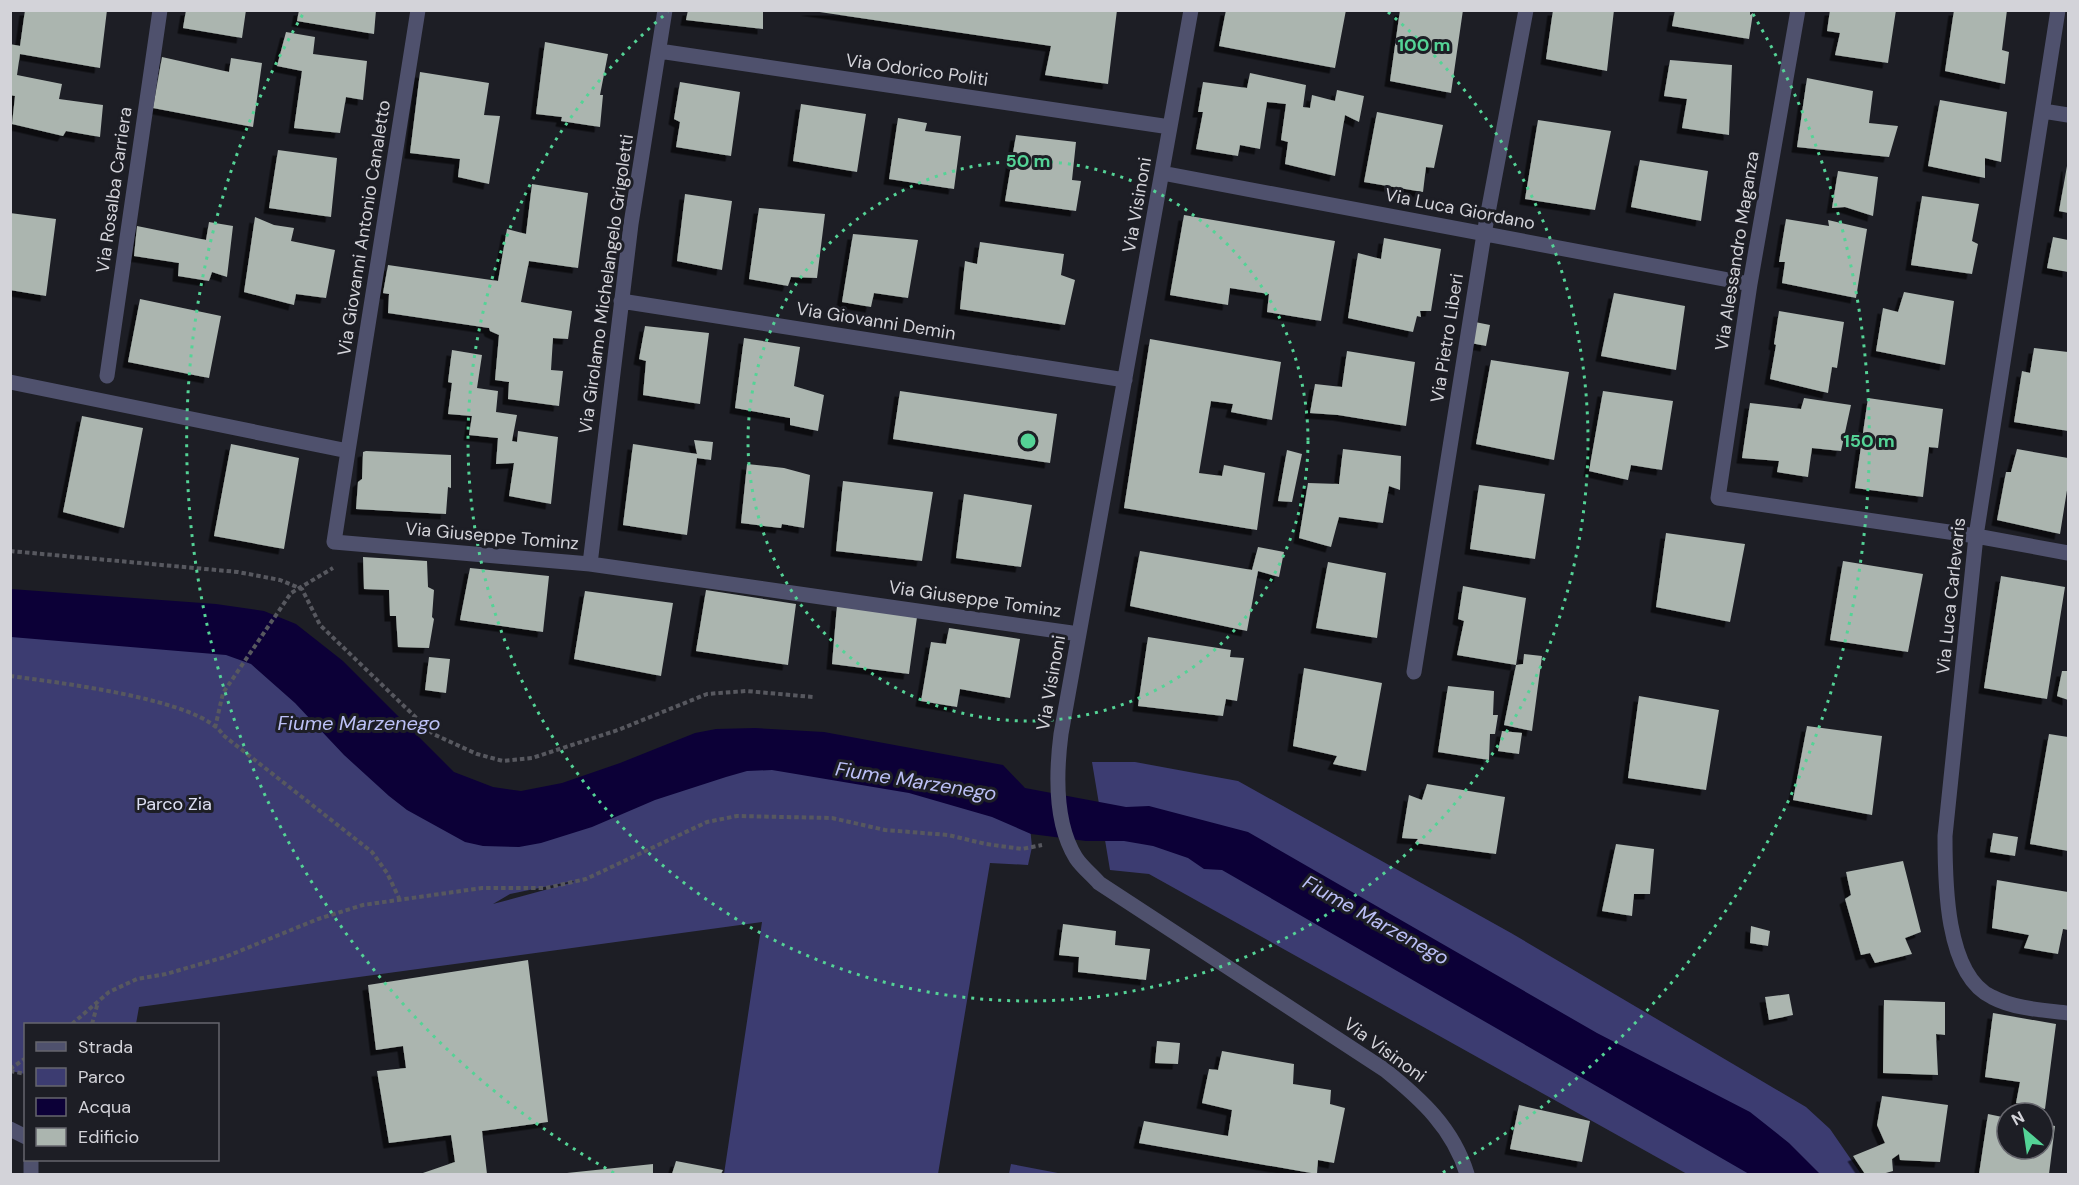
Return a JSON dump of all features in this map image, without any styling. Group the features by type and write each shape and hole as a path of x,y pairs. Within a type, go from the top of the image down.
{"street":[{"name":"Via Rosalba Carriera","path":"107,376 160,10"},
{"name":"Via Giovanni Antonio Canaletto","path":"348,451 418,10"},
{"name":"Via Girolamo Michelangelo Grigoletti","path":"590,564 621,301 665,10"},
{"name":"Via Visinoni","path":"1191,10 1061,734 1056,768 1060,807 1068,840 1077,859 1099,883 1385,1070 1416,1095 1443,1124 1460,1152 1467,1174"},
{"name":"Via Pietro Liberi","path":"1414,672 1484,234 1526,10"},
{"name":"Via Alessandro Maganza","path":"1798,10 1750,284 1718,498 1976,536"},
{"name":"Via Luca Carlevaris","path":"2058,10 1976,536 1945,836 1944,883 1960,958 1974,983 1990,997 2015,1006 2068,1013"},
{"name":"Via Odorico Politi","path":"658,51 1170,127"},
{"path":"2043,111 2068,115"},
{"name":"Via Luca Giordano","path":"1162,173 1750,284"},
{"name":"Via Giovanni Demin","path":"621,301 1125,380"},
{"path":"10,381 348,451 334,542"},
{"path":"1976,536 2068,553"},
{"name":"Via Giuseppe Tominz","path":"334,542 590,564 1079,634"},
{"path":"10,1129 24,1136"}],"path":[{"path":"215,728 223,693 291,593 326,575 336,565 334,542"},
{"path":"10,551 238,572 279,580 302,589 320,625 434,734 477,754 503,760 532,758 618,730 707,694 746,691 813,697"},
{"path":"10,676 141,696 188,713 215,728 254,762 372,852 387,873 399,898"},
{"path":"73,1023 109,992 137,979 166,974 225,957 318,919 363,905 399,898 482,888 546,888 586,879 707,822 737,816 832,818 885,830 948,835 1022,849 1068,840"},
{"path":"92,1023 98,1002"},
{"path":"10,1070 24,1060"}],"green space":[{"name":"Parco Zia","path":"10,622 247,649 460,807 727,760 1027,797 1032,847 1028,865 990,863 938,1174 724,1174 762,922 139,1007 136,1023 24,1023 24,1074 11,1071","holes":["574,882 493,904 510,894"]},
{"path":"1092,762 1135,762 1238,781 1511,933 1806,1107 1830,1129 1861,1174 1687,1174 1149,874 1110,870"},
{"path":"1011,1164 1063,1174 1009,1174"}],"water":[{"name":"Fiume Marzenego","path":"11,589 216,604 264,611 296,624 343,661 454,772 493,787 521,791 562,783 695,733 716,729 755,728 824,732 1003,765 1025,788 1126,807 1149,806 1248,832 1597,1033 1750,1112 1789,1143 1820,1174 1749,1174 1222,870 1204,869 1188,858 1153,846 1124,841 1086,841 1031,834 992,817 909,793 772,770 747,771 726,777 655,800 592,827 541,843 519,847 483,846 465,842 407,810 389,796 344,755 295,703 251,664 226,655 11,637"}],"building":[{"path":"25,10 107,10 100,68 20,54 17,75 62,84 59,99 103,105 100,137 66,131 63,136 12,124 15,96 10,95 10,44 20,46"},
{"path":"186,10 246,10 242,38 183,28"},
{"path":"299,10 376,10 374,34 297,21"},
{"path":"688,10 763,10 763,29 686,20"},
{"path":"806,10 1117,10 1108,84 1045,75 1051,46"},
{"path":"1226,10 1346,10 1335,68 1219,46"},
{"path":"1400,10 1463,10 1451,93 1390,81"},
{"path":"1553,10 1614,10 1607,71 1546,59"},
{"path":"1675,10 1750,10 1750,15 1753,13 1749,39 1672,26"},
{"path":"1830,10 1896,10 1888,63 1835,55 1840,33 1827,31"},
{"path":"1954,10 2007,10 2002,50 2009,52 2005,84 1945,71"},
{"path":"286,32 315,37 313,54 367,61 363,100 346,97 340,133 294,128 302,71 277,66"},
{"path":"545,42 608,54 600,95 603,95 600,127 561,121 562,117 536,114"},
{"path":"162,57 229,72 231,58 262,63 253,127 153,108"},
{"path":"1670,60 1732,65 1729,135 1682,128 1687,99 1664,96"},
{"path":"420,72 489,83 484,115 500,116 489,184 458,177 460,159 410,153"},
{"path":"1250,73 1306,85 1303,107 1310,108 1312,95 1335,101 1337,90 1364,96 1359,122 1345,115 1335,176 1285,164 1288,142 1281,140 1286,104 1267,102 1260,149 1240,145 1238,156 1196,149 1203,112 1198,112 1203,82 1247,88"},
{"path":"1807,78 1873,91 1869,123 1898,126 1889,157 1797,147"},
{"path":"680,82 740,92 731,156 676,147 680,122 674,119"},
{"path":"1940,100 2007,112 2001,162 1985,158 1985,178 1928,166"},
{"path":"801,104 866,114 857,172 793,161"},
{"path":"1377,112 1443,125 1434,168 1426,167 1423,192 1364,182"},
{"path":"898,118 927,123 925,131 961,136 954,189 889,179"},
{"path":"1538,120 1611,131 1595,210 1525,199"},
{"path":"1016,135 1076,142 1072,180 1081,181 1076,211 1005,201"},
{"path":"278,150 337,158 331,217 269,208"},
{"path":"1640,160 1708,171 1701,221 1631,207"},
{"path":"2068,166 2068,213 2059,211"},
{"path":"1838,171 1878,177 1873,216 1845,207 1832,208"},
{"path":"532,184 588,193 578,268 529,261 521,302 572,311 568,339 553,338 551,370 563,371 559,406 508,399 509,382 495,380 499,335 490,331 489,328 388,313 389,294 383,293 388,265 498,281 507,229 526,234"},
{"path":"685,194 732,201 722,270 677,261"},
{"path":"1922,196 1979,204 1972,241 1978,244 1972,274 1911,265"},
{"path":"759,208 825,214 817,278 791,277 788,286 749,279"},
{"path":"10,213 56,219 46,296 10,290"},
{"path":"1184,215 1335,241 1321,321 1267,312 1269,294 1230,288 1228,305 1170,295"},
{"path":"255,217 274,225 294,228 291,241 335,250 326,298 296,294 294,305 244,292"},
{"path":"1786,219 1829,226 1828,220 1867,229 1856,298 1782,283 1785,262 1779,262"},
{"path":"209,222 233,226 227,277 212,272 209,281 178,276 179,263 134,256 137,226 206,240"},
{"path":"853,234 918,240 908,298 874,293 871,307 842,302"},
{"path":"2053,237 2068,240 2068,272 2047,268"},
{"path":"1384,238 1441,249 1431,311 1420,311 1421,317 1417,316 1413,332 1348,318 1358,253 1381,259"},
{"path":"980,242 1064,254 1061,275 1075,280 1065,325 960,309 965,261 977,264"},
{"path":"1904,292 1954,301 1945,365 1876,351 1883,308 1898,312"},
{"path":"1614,293 1685,306 1676,370 1601,356"},
{"path":"140,299 221,316 209,378 128,362"},
{"path":"1779,311 1844,322 1837,368 1832,367 1828,393 1770,379"},
{"path":"1475,322 1490,325 1486,346 1471,343"},
{"path":"645,326 709,333 700,404 643,395 646,361 639,359"},
{"path":"744,338 800,347 794,386 824,395 818,431 790,425 790,418 735,408"},
{"path":"1150,339 1281,362 1272,420 1231,412 1233,404 1211,401 1199,473 1222,476 1224,465 1265,473 1257,530 1124,508"},
{"path":"2034,348 2068,352 2068,431 2014,422 2022,371 2030,373"},
{"path":"452,350 482,355 477,388 498,391 496,412 517,415 512,441 517,442 518,431 558,437 551,504 509,496 514,463 496,464 498,438 469,435 472,416 448,414 452,383 448,382"},
{"path":"1347,351 1415,362 1406,426 1310,413 1315,384 1342,387"},
{"path":"1491,360 1569,372 1554,460 1476,444"},
{"path":"900,391 1057,414 1050,463 893,439"},
{"path":"1603,391 1673,401 1662,470 1631,465 1628,480 1589,471"},
{"path":"1804,398 1851,405 1841,451 1812,448 1808,477 1777,472 1779,461 1742,458 1750,403 1801,409"},
{"path":"1868,398 1943,409 1938,448 1929,447 1923,497 1855,488"},
{"path":"82,416 143,428 124,528 63,512"},
{"path":"694,440 713,442 711,460 697,458 687,535 623,525 633,444 697,454"},
{"path":"231,444 299,458 284,549 214,536"},
{"path":"1343,449 1401,456 1400,490 1389,486 1383,523 1339,517 1331,547 1299,538 1308,483 1339,484"},
{"path":"2017,449 2068,458 2068,484 2060,534 1997,520 2006,472 2011,472"},
{"path":"1287,450 1302,454 1292,502 1278,501"},
{"path":"363,452 451,455 451,488 448,487 446,514 356,509 358,482 362,479"},
{"path":"747,464 784,468 810,475 804,528 782,524 781,528 741,523"},
{"path":"843,481 933,492 922,561 836,551"},
{"path":"1479,485 1545,494 1535,559 1470,549"},
{"path":"964,494 1032,505 1021,567 956,558"},
{"path":"1666,533 1745,544 1730,622 1656,607"},
{"path":"1258,547 1284,552 1279,577 1258,571 1247,631 1130,606 1140,551 1252,570"},
{"path":"363,557 427,561 428,587 434,590 432,617 434,619 429,648 398,647 396,616 390,616 389,590 364,589"},
{"path":"1843,561 1923,574 1908,652 1830,640"},
{"path":"1328,562 1386,573 1377,638 1316,628"},
{"path":"470,568 549,576 543,632 460,620"},
{"path":"2001,576 2065,587 2047,699 1984,688"},
{"path":"1463,586 1526,598 1516,665 1457,655 1464,621 1458,619"},
{"path":"706,590 796,604 788,665 696,651"},
{"path":"585,591 673,603 661,676 574,659"},
{"path":"837,605 917,617 909,674 832,664"},
{"path":"949,628 1020,639 1010,698 960,689 957,707 921,701 931,642 946,644"},
{"path":"1148,637 1231,650 1230,657 1244,658 1237,701 1226,699 1223,716 1138,706"},
{"path":"1524,654 1542,656 1532,731 1504,725 1516,665 1523,664"},
{"path":"429,657 450,659 446,693 425,690"},
{"path":"1304,668 1382,683 1366,771 1333,764 1337,756 1293,746"},
{"path":"2062,671 2068,671 2068,700 2057,696"},
{"path":"1448,686 1494,691 1493,715 1498,715 1495,734 1490,734 1489,760 1438,752"},
{"path":"1639,696 1719,710 1706,790 1628,778"},
{"path":"1807,726 1882,736 1872,815 1793,800"},
{"path":"1502,731 1522,733 1519,754 1498,751"},
{"path":"2049,734 2068,737 2068,851 2030,844"},
{"path":"1427,784 1505,797 1496,854 1415,843 1418,839 1402,838 1409,795 1422,800"},
{"path":"1993,833 2018,837 2015,856 1990,852"},
{"path":"1616,844 1654,849 1650,894 1634,894 1632,916 1602,911"},
{"path":"1903,861 1921,932 1905,938 1912,954 1875,963 1870,953 1861,955 1845,899 1851,895 1846,872"},
{"path":"1997,880 2068,892 2068,930 2063,929 2058,954 2024,948 2029,935 1992,928"},
{"path":"1063,924 1116,931 1115,945 1150,949 1146,980 1078,972 1079,957 1059,955"},
{"path":"1751,926 1770,931 1768,946 1750,943"},
{"path":"528,960 548,1122 482,1131 487,1174 420,1174 455,1162 451,1135 389,1143 377,1071 406,1068 403,1046 376,1050 368,985"},
{"path":"1789,994 1793,1015 1769,1020 1765,997"},
{"path":"1884,1000 1945,1002 1945,1035 1936,1034 1938,1075 1883,1073"},
{"path":"1993,1013 2056,1024 2046,1101 2016,1101 2020,1082 1985,1077"},
{"path":"1157,1041 1180,1043 1178,1064 1155,1063"},
{"path":"1222,1051 1294,1064 1293,1084 1331,1090 1330,1104 1345,1108 1334,1163 1318,1160 1317,1174 1139,1143 1144,1121 1228,1136 1232,1110 1202,1103 1209,1069 1218,1070"},
{"path":"1882,1096 1948,1105 1940,1162 1900,1160 1899,1154 1892,1159 1893,1171 1882,1174 1865,1174 1853,1156 1885,1143 1877,1125"},
{"path":"1519,1105 1590,1121 1582,1162 1510,1149"},
{"path":"1988,1114 1995,1115 1995,1161 2051,1161 2049,1174 1979,1174"},
{"path":"676,1161 723,1170 721,1174 672,1174"},
{"path":"653,1164 653,1174 567,1174 567,1173"}]}
